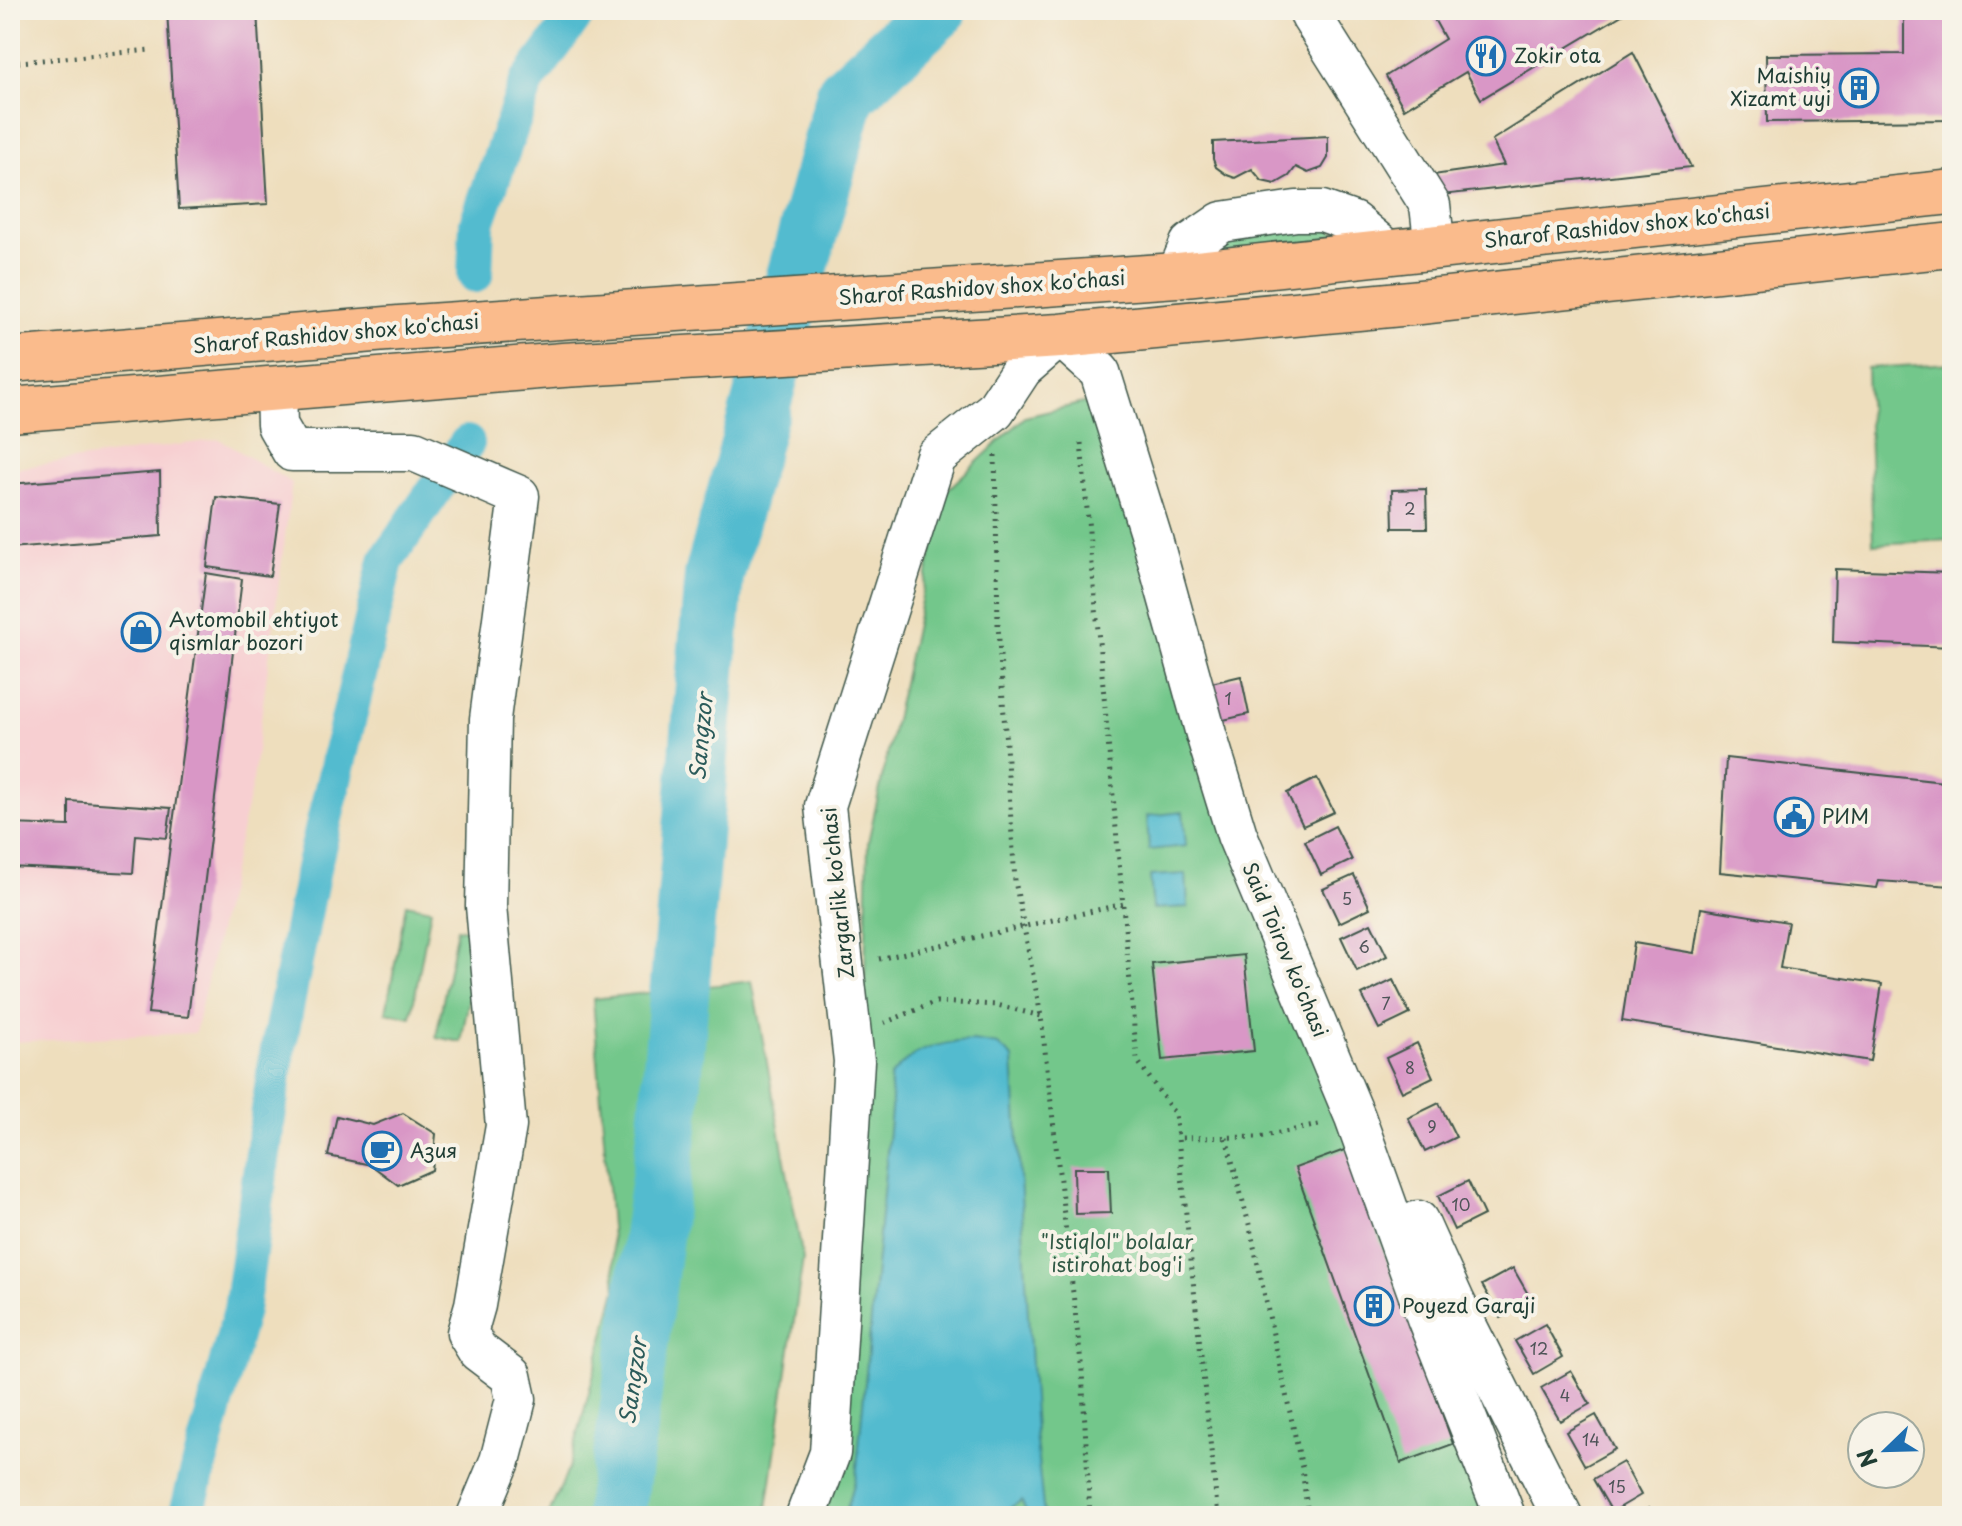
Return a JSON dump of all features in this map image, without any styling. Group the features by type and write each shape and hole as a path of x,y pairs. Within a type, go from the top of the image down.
{"main road":[{"name":"Sharof Rashidov shox ko'chasi","path":"10,360 567,316 1177,275 1952,192"},
{"path":"1730,214 1715,228 1712,241 1716,254 1736,267"},
{"path":"10,410 563,365 1060,336 1411,303 1952,245"}],"street":[{"path":"1319,10 1311,16 1430,205 1435,249"},
{"name":"Said Toirov ko'chasi","path":"1060,336 1100,372 1152,539 1237,835 1355,1117 1427,1318 1505,1516"},
{"name":"Zargarlik ko'chasi","path":"806,1516 830,1453 854,1061 825,806 936,457 995,410 1022,369 1060,336"},
{"path":"276,388 277,425 292,451 414,451 519,496 490,719 486,875 486,906 506,1126 475,1305 467,1333 478,1351 511,1376 516,1399 500,1461 477,1516"},
{"path":"1313,946 1395,1171 1455,1303 1562,1516"}],"path":[{"path":"10,63 151,50"},
{"path":"995,410 998,625 1015,881 1041,1016 1082,1371 1090,1516"},
{"path":"1081,436 1137,1060 1175,1114 1218,1516"},
{"path":"845,966 1124,904"},
{"path":"1178,1138 1259,1137 1355,1117"},
{"path":"1226,1138 1250,1228 1302,1468 1308,1516"}],"shaded area":[{"name":"Avtomobil ehtiyot qismlar bozori","path":"219,439 292,483 253,780 195,1033 10,1042 10,469"}],"green space":[{"path":"1326,225 1349,243 1202,262 1218,238"},
{"path":"1952,363 1952,540 1873,544 1867,368"},
{"name":"\"Istiqlol\" bolalar istirohat bog'i","path":"1096,400 1498,1516 826,1516 861,1153 868,842 945,492 1025,417"},
{"path":"406,904 431,909 411,1017 386,1012"},
{"path":"457,928 481,933 461,1042 436,1037"},
{"path":"752,981 803,1259 766,1516 548,1516 569,1468 616,1290 593,999"}],"water":[{"path":"1183,812 1186,846 1149,850 1147,816"},
{"path":"1186,874 1188,907 1153,909 1150,876"},
{"path":"973,1041 998,1045 1013,1058 1035,1432 1044,1516 1026,1516 1022,1501 1011,1507 1011,1516 845,1516 856,1477 892,1099 890,1077 907,1060 927,1049"}],"building":[{"path":"167,10 257,10 268,204 179,209"},
{"name":"Zokir ota","path":"1429,10 1630,10 1481,99 1466,72 1404,109 1386,76 1445,39"},
{"name":"Maishiy Xizamt uyi","path":"1904,10 1952,10 1952,120 1767,122 1766,55 1904,54"},
{"path":"1633,52 1691,167 1442,195 1433,175 1504,165 1492,140"},
{"path":"1328,136 1328,158 1322,168 1308,173 1296,167 1289,176 1275,184 1262,181 1252,169 1235,178 1227,175 1216,167 1213,159 1213,142"},
{"path":"160,472 161,536 10,548 10,484"},
{"path":"1426,489 1427,528 1393,528 1392,490"},
{"path":"216,497 280,504 270,576 207,567"},
{"path":"1835,569 1952,573 1952,647 1833,642"},
{"path":"206,573 242,579 188,1017 148,1013"},
{"path":"1241,676 1249,714 1215,722 1207,684"},
{"path":"1726,758 1952,783 1952,886 1879,881 1877,888 1720,872"},
{"path":"1317,778 1334,812 1303,826 1287,793"},
{"path":"69,801 171,808 167,838 136,835 133,873 10,867 10,824 69,826"},
{"path":"1335,826 1352,860 1321,875 1305,841"},
{"path":"1354,875 1370,908 1339,923 1323,889"},
{"path":"1701,908 1788,922 1780,968 1882,984 1870,1061 1622,1021 1634,943 1694,953"},
{"path":"1371,923 1387,956 1357,971 1341,937"},
{"path":"1244,955 1254,1051 1162,1060 1152,964"},
{"path":"1393,980 1410,1014 1379,1029 1362,995"},
{"path":"1417,1043 1433,1077 1402,1092 1386,1058"},
{"path":"1439,1103 1456,1137 1425,1152 1408,1118"},
{"name":"Азия","path":"403,1113 436,1134 432,1170 398,1185 371,1165 328,1156 337,1116 373,1125"},
{"name":"Poyezd Garaji","path":"1347,1149 1453,1444 1401,1463 1295,1168"},
{"path":"1074,1168 1109,1168 1111,1213 1075,1214"},
{"path":"1468,1181 1484,1215 1454,1230 1438,1196"},
{"path":"1513,1268 1532,1301 1501,1318 1482,1285"},
{"path":"1545,1324 1563,1357 1534,1374 1515,1341"},
{"path":"1571,1371 1590,1404 1560,1421 1541,1388"},
{"path":"1596,1415 1615,1449 1585,1466 1566,1432"},
{"path":"1623,1462 1641,1495 1612,1512 1593,1479"},
{"path":"1649,1508 1653,1516 1635,1516"}],"waterway":[{"path":"475,275 477,223 527,82 580,10"},
{"name":"Sangzor","path":"615,1516 668,1127 714,576 846,94 937,10"},
{"path":"186,1516 241,1310 276,1060 313,869 386,561 467,443"}],"place":[{"name":"Zokir ota","path":"1486,56"},
{"name":"Maishiy Xizamt uyi","path":"1859,88"},
{"name":"Avtomobil ehtiyot qismlar bozori","path":"141,632"},
{"name":"РИМ","path":"1794,817"},
{"name":"Азия","path":"382,1151"},
{"name":"Poyezd Garaji","path":"1374,1306"}]}
